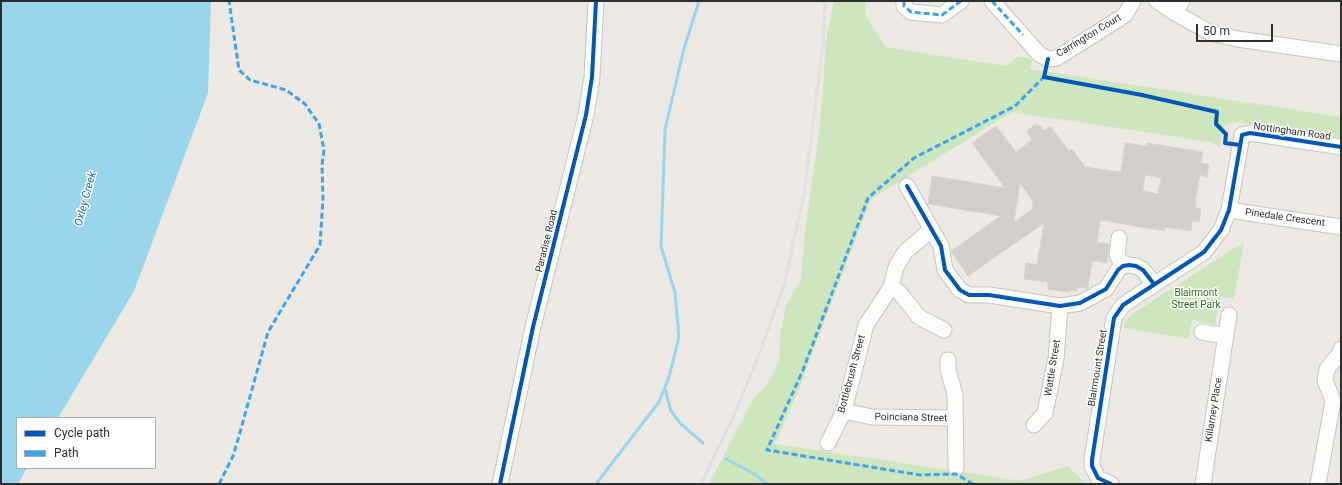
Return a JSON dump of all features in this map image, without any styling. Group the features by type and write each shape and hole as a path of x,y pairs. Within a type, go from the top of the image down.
{"street":[{"name":"Paradise Road","path":"500,484 533,327 586,115 592,77 596,1"},
{"path":"904,1 904,6 911,12 942,15 961,1"},
{"name":"Carrington Court","path":"992,1 1039,54 1048,59 1057,58 1125,15 1133,1"},
{"path":"1157,1 1178,7 1211,33 1238,40 1341,54"},
{"name":"Nottingham Road","path":"1242,135 1250,133 1341,147"},
{"name":"Blairmount Street","path":"1111,484 1098,478 1092,466 1092,460 1114,318 1123,305 1204,252 1221,230 1229,210 1242,135"},
{"path":"907,186 941,246 945,270 960,290 969,295 989,295 1060,306 1080,303 1106,289 1118,270 1123,266 1129,265"},
{"name":"Pinedale Crescent","path":"1229,210 1341,227"},
{"name":"Bottlebrush Street","path":"828,443 844,411 866,325 891,287 896,267 904,252 931,230"},
{"path":"1119,238 1117,254 1118,259 1143,270 1154,284"},
{"path":"891,287 899,292 919,317 944,330"},
{"name":"Wattle Street","path":"1034,426 1045,413 1056,359 1060,306"},
{"name":"Killarney Place","path":"1203,484 1229,314"},
{"path":"1202,332 1226,336"},
{"path":"1318,484 1334,437 1333,401 1326,380 1327,369 1340,353 1341,349"},
{"path":"948,360 948,370 955,394 954,418 956,468"},
{"name":"Poinciana Street","path":"844,411 872,417 954,418"}],"green space":[{"path":"834,1 866,1 865,14 885,47 1006,66 1018,57 1024,57 1032,60 1030,69 1341,117 1341,138 1238,122 1229,123 1223,128 1220,148 1211,142 1012,112 871,199 803,377 804,378 775,444 1021,481 1068,466 1086,484 709,484 752,401 768,383 779,362 780,335 786,305 801,280 805,231 819,133 827,35"},
{"name":"Blairmont Street Park","path":"1244,242 1234,299 1220,297 1215,325 1192,320 1188,339 1124,328 1125,322 1132,314"}],"water":[{"name":"Oxley Creek","path":"1,1 211,1 208,93 134,291 59,417 16,417 16,469 26,469 18,484 1,484"}],"building":[{"path":"1036,124 1038,127 1040,125 1044,131 1050,126 1069,151 1072,149 1085,167 1121,172 1125,143 1147,146 1147,143 1203,152 1201,163 1209,164 1207,177 1200,175 1196,196 1195,207 1201,209 1199,222 1192,221 1191,231 1165,227 1165,231 1100,220 1097,242 1109,244 1107,263 1092,261 1088,288 1078,287 1077,291 1069,290 1069,292 1048,289 1048,282 1024,279 1026,263 1037,265 1044,223 968,276 951,251 1001,216 928,204 932,176 1005,188 972,143 996,126 1016,152 1032,140 1027,131","holes":["1145,175 1161,178 1158,194 1143,191","1020,183 1033,201 1032,210 1014,222"]}],"waterway":[{"path":"596,484 659,402 669,377 679,337 675,293 661,246 665,130 683,52 699,1"},
{"path":"665,389 671,411 680,423 703,443"},
{"path":"726,459 753,473 767,484"}],"railway":[{"path":"701,484 734,415 759,355 784,285 804,194 823,45 825,1"}],"marked path":[{"path":"219,484 233,456 268,332 320,245 323,199 322,165 324,150 319,124 305,104 286,90 250,80 239,70 229,1"},
{"path":"904,1 904,6 911,12 942,15 961,1"},
{"path":"992,1 1023,35"},
{"path":"973,484 956,474 920,475 767,450 803,370 868,198 914,158 1015,106 1044,77"}],"cycle path":[{"path":"500,484 533,327 586,115 592,77 596,1"},
{"path":"1048,59 1044,77 1142,95 1217,112 1216,124 1226,134 1225,143 1240,145"},
{"path":"1111,484 1098,478 1092,466 1092,460 1114,318 1123,305 1204,252 1221,230 1229,210 1242,135 1250,133 1341,147"},
{"path":"907,186 941,246 945,270 960,290 969,295 989,295 1060,306 1080,303 1106,289 1118,270 1123,266 1129,265 1136,266 1143,270 1154,284"}]}
